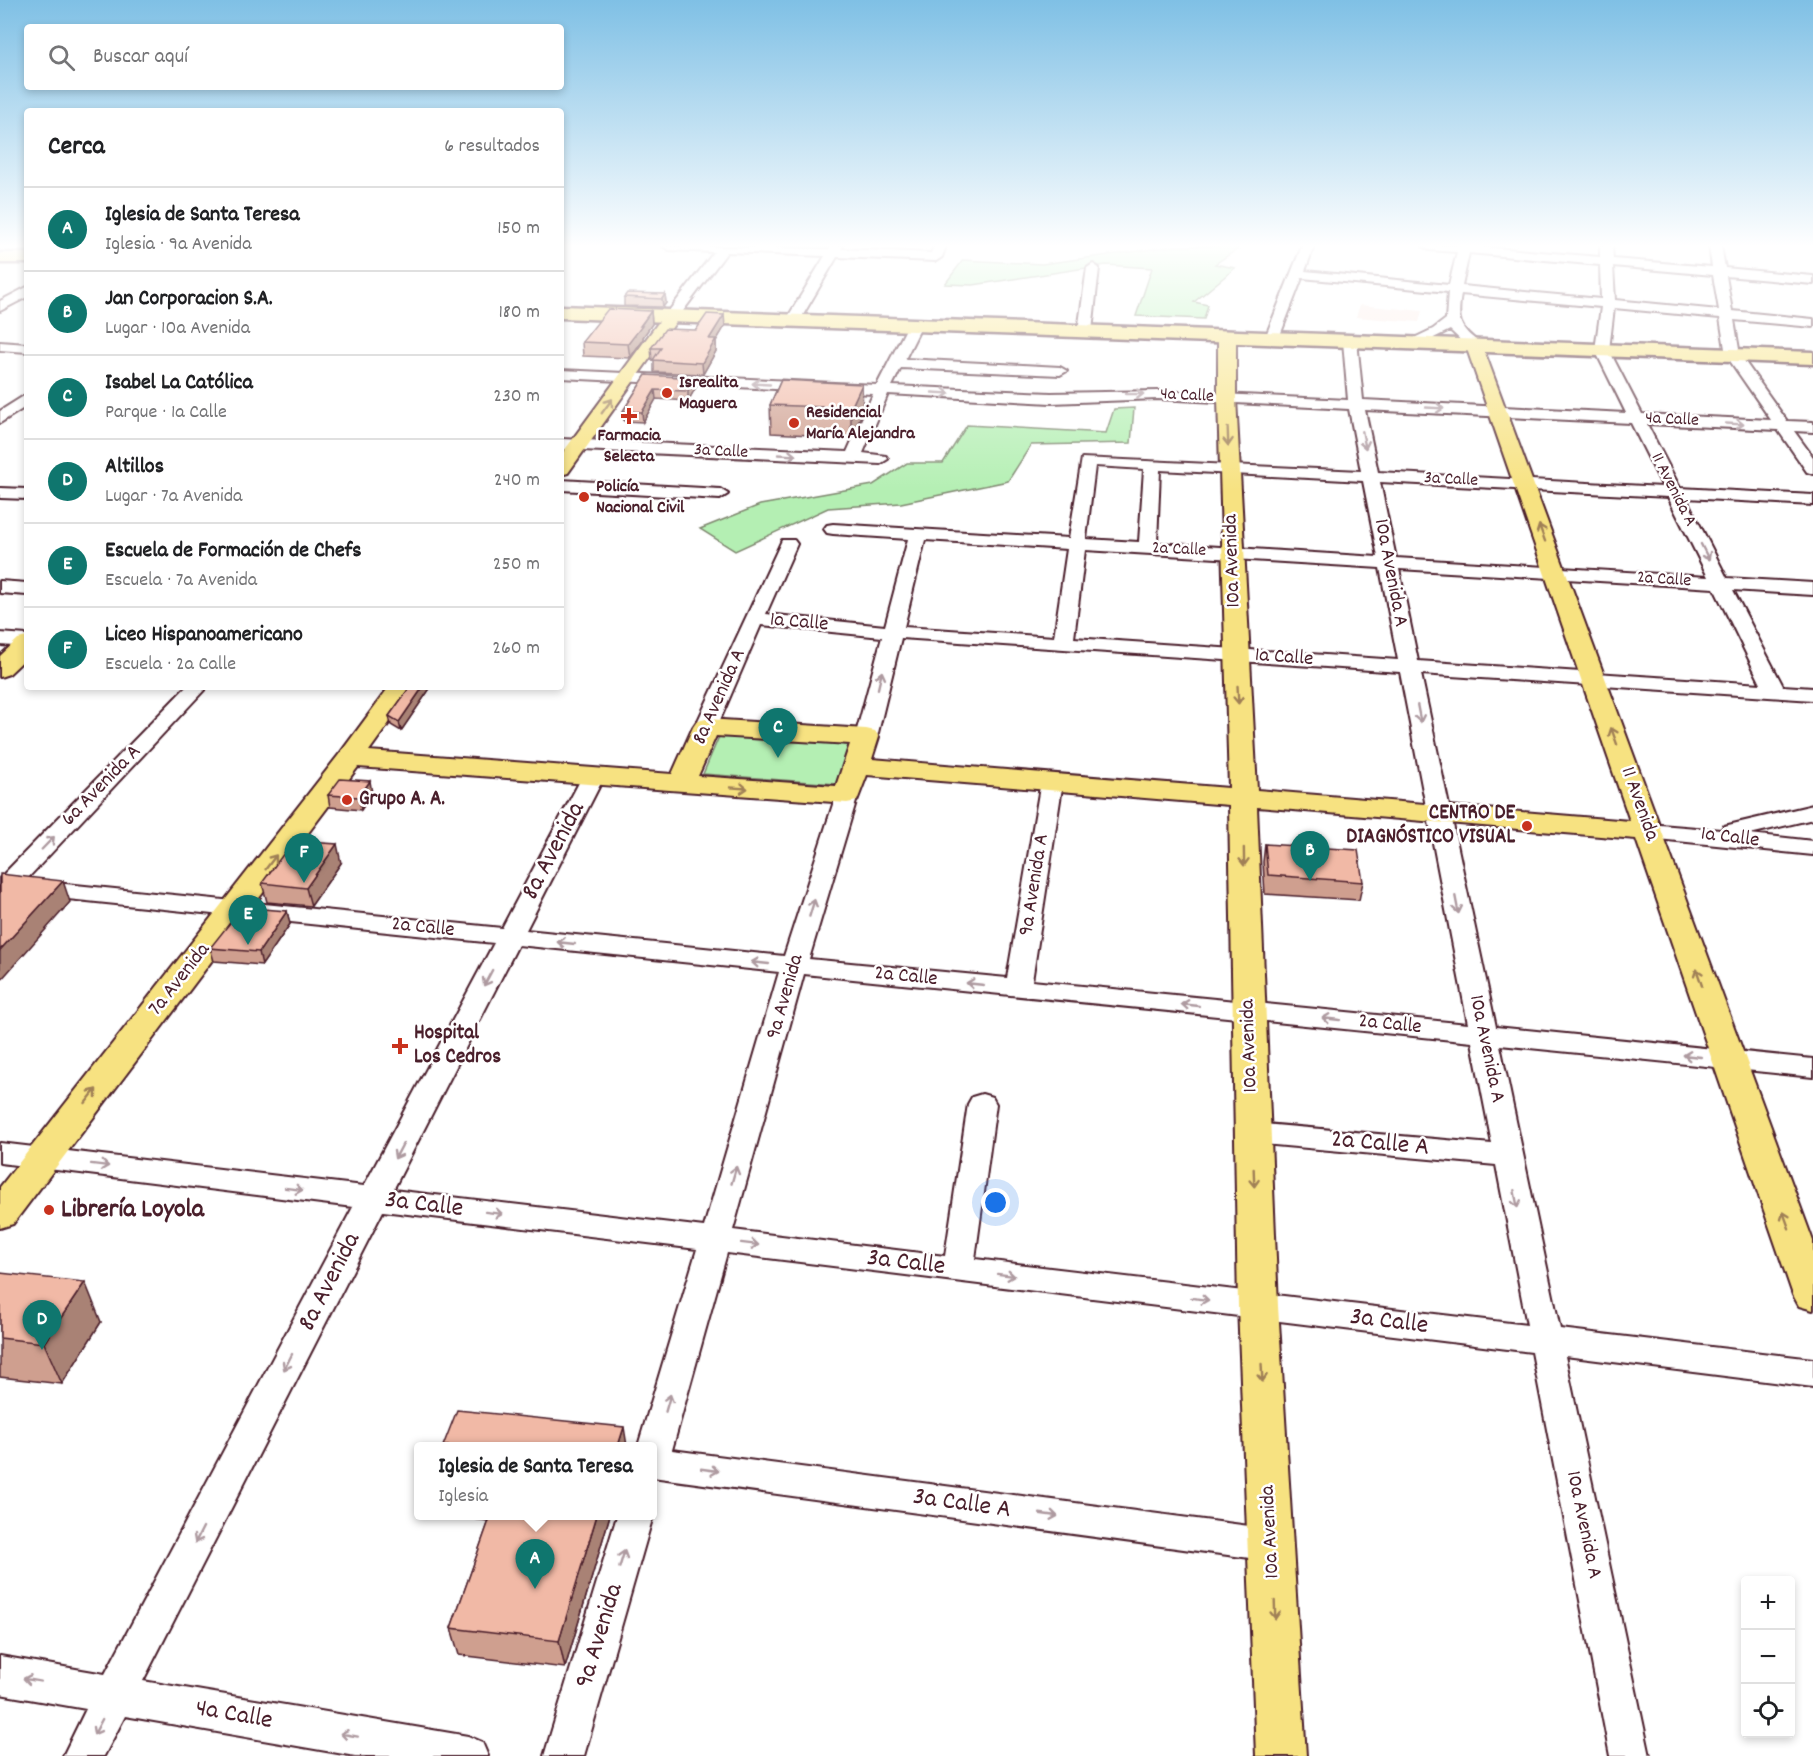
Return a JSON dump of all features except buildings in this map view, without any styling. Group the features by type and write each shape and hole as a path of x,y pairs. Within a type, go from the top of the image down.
{"highway":[{"path":"998,328 1813,358"}],"main road":[{"path":"564,461 570,444 627,378 663,328"},
{"name":"10a Avenida","path":"1227,336 1227,398 1243,799 1258,1306 1281,1756"},
{"name":"11 Avenida","path":"1475,346 1813,1294"},
{"path":"0,669 24,645"},
{"name":"7a Avenida","path":"0,1214 351,758 400,690"},
{"path":"706,727 866,737"},
{"name":"8a Avenida A","path":"681,784 706,727"},
{"name":"9a Avenida","path":"847,795 866,737"},
{"path":"351,758 847,795"},
{"name":"1a Calle","path":"857,766 1648,831"}],"street":[{"path":"848,457 854,454 882,390 914,328"},
{"path":"1272,338 1276,328"},
{"path":"1415,343 1432,336 1443,328"},
{"name":"11 Avenida","path":"1456,328 1461,335 1475,346"},
{"path":"1602,350 1605,328"},
{"path":"1730,328 1733,355 1813,470"},
{"name":"10a Avenida A","path":"1350,341 1356,404 1482,1035 1630,1756"},
{"path":"0,346 24,348"},
{"name":"11 Avenida A","path":"1602,350 1775,691"},
{"path":"896,363 1060,371"},
{"name":"4a Calle","path":"564,374 1051,398 1140,394 1813,428"},
{"path":"2,415 24,401"},
{"path":"2,415 24,415"},
{"name":"3a Calle","path":"570,444 880,459"},
{"name":"3a Calle","path":"1076,544 1088,461 1813,500"},
{"path":"1148,548 1152,464"},
{"path":"564,485 720,494"},
{"path":"0,493 24,494"},
{"name":"2a Calle","path":"833,529 1813,589"},
{"name":"9a Avenida","path":"866,737 891,632 918,534"},
{"name":"8a Avenida A","path":"706,727 788,544"},
{"path":"1063,644 1076,544"},
{"path":"0,587 24,589"},
{"name":"1a Calle","path":"755,619 891,632 1813,694"},
{"path":"0,639 24,642"},
{"name":"6a Avenida A","path":"4,885 194,690"},
{"name":"8a Avenida","path":"83,1756 593,777"},
{"name":"9a Avenida A","path":"1018,988 1052,781"},
{"name":"9a Avenida","path":"657,1443 794,966 847,795"},
{"path":"1694,834 1727,832 1813,812"},
{"name":"1a Calle","path":"1648,831 1813,848"},
{"name":"2a Calle","path":"4,885 1813,1068"},
{"path":"958,1270 982,1104"},
{"name":"2a Calle A","path":"1253,1132 1508,1156"},
{"name":"3a Calle","path":"0,1153 1813,1373"},
{"name":"3a Calle A","path":"657,1462 1272,1545"},
{"name":"9a Avenida","path":"564,1756 634,1520"},
{"name":"4a Calle","path":"0,1675 468,1756"}],"green space":[{"path":"1134,408 1131,443 1031,445 1008,481 901,503 828,508 735,551 700,529 760,505 873,485 907,463 943,463 967,425 1106,433 1114,409"},
{"path":"721,732 851,742 837,784 703,774"}],"place":[{"name":"Isrealita Maguera","path":"667,393"},
{"name":"Farmacia Selecta","path":"629,416"},
{"name":"Residencial María Alejandra","path":"794,423"},
{"name":"Policía Nacional Civil","path":"584,497"},
{"name":"Isabel La Católica","path":"778,758"},
{"name":"Grupo A. A.","path":"347,800"},
{"name":"CENTRO DE DIAGNÓSTICO VISUAL","path":"1527,826"},
{"name":"Jan Corporacion S.A.","path":"1310,881"},
{"name":"Liceo Hispanoamericano","path":"304,883"},
{"name":"Escuela de Formación de Chefs","path":"248,945"},
{"name":"Hospital Los Cedros","path":"400,1046"},
{"name":"Librería Loyola","path":"49,1210"},
{"name":"Altillos","path":"42,1350"},
{"name":"Iglesia de Santa Teresa","path":"535,1589"}]}
